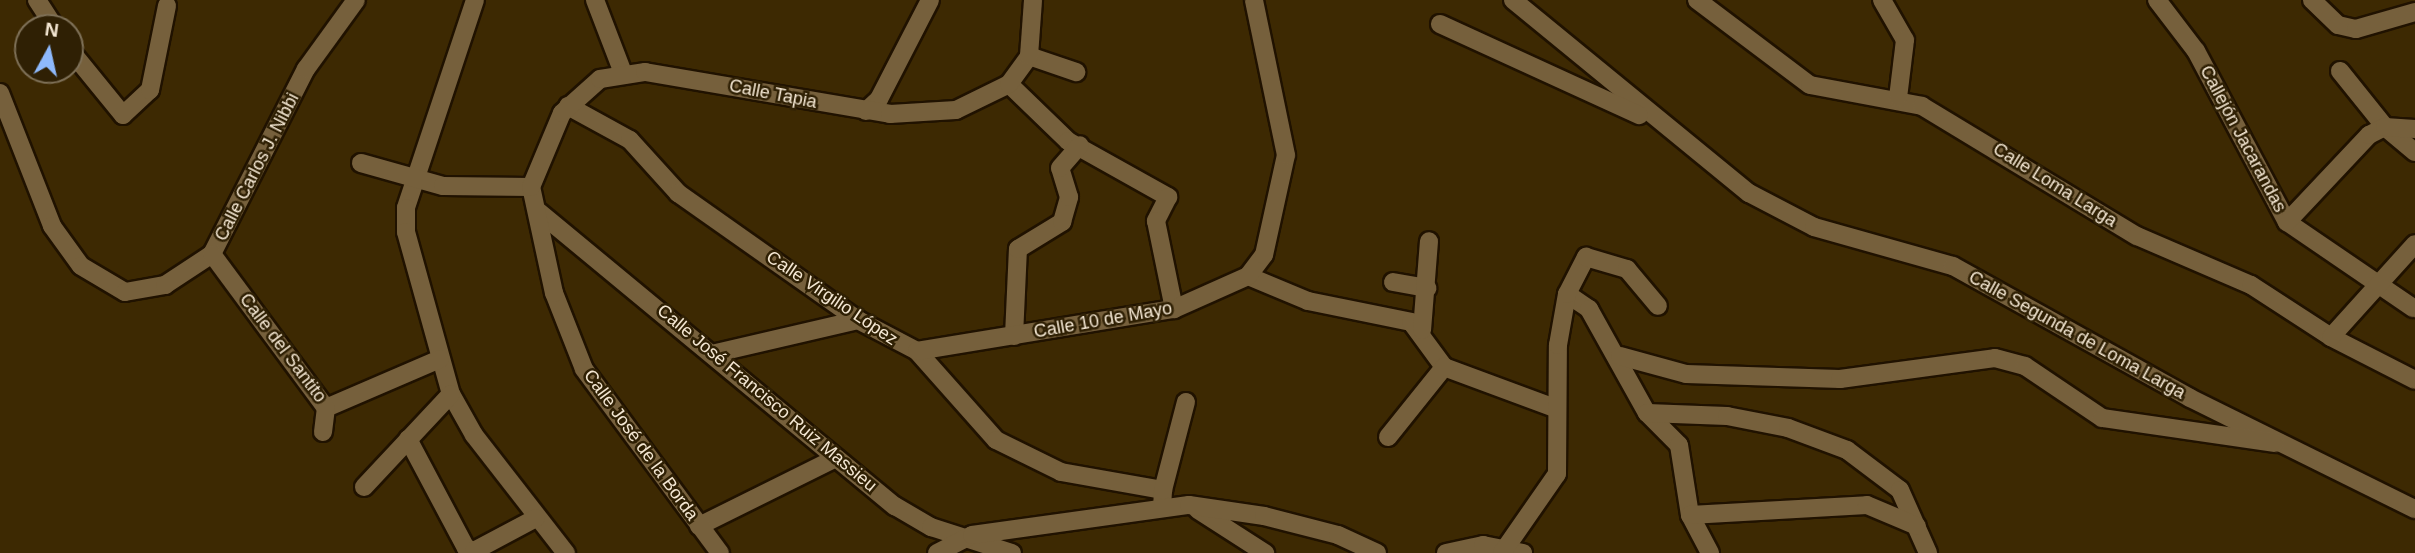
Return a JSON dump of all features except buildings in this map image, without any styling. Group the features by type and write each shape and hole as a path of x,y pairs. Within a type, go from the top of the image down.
{"street":[{"name":"Calle Carlos J. Nibbi","path":"0,93 52,226 81,265 125,292 166,285 212,254 306,69 356,0"},
{"path":"475,0 415,178 406,232 451,394 536,518 566,553"},
{"path":"595,0 623,73"},
{"path":"866,111 885,89 930,0"},
{"path":"1033,0 1029,56 1076,72"},
{"path":"1254,0 1286,155 1264,255 1248,276 1279,292 1411,321 1422,330 1444,366 1555,408"},
{"name":"Calle Segunda de Loma Larga","path":"1513,0 1667,129 1749,193 1814,228 1953,267 2190,398 2294,446 2415,509"},
{"name":"Calle Loma Larga","path":"1697,0 1810,85 1898,98 1973,135 2137,236 2251,285 2331,337 2415,380"},
{"path":"1882,0 1905,40 1898,98"},
{"name":"Callejón Jacarandas","path":"2157,0 2203,62 2287,222 2413,308"},
{"path":"2312,0 2338,25 2356,29 2415,12"},
{"path":"84,67 123,115 150,90 167,6"},
{"name":"Calle Segunda de Loma Larga","path":"1440,24 1667,129"},
{"name":"Calle Tapia","path":"531,187 568,106 600,79 623,73 684,75 866,111 956,110 1009,84 1029,56"},
{"path":"2340,71 2385,127 2415,152"},
{"path":"1009,84 1080,145 1168,197 1156,221 1174,309"},
{"name":"Calle Virgilio López","path":"568,106 630,140 678,193 858,320 917,351 996,440 1061,472 1162,499"},
{"path":"2287,222 2369,135 2385,127 2415,129"},
{"path":"1014,336 1018,249 1062,222 1069,197 1060,168 1080,145"},
{"path":"361,163 415,178 501,190 531,187 539,212"},
{"name":"Calle José Francisco Ruiz Massieu","path":"539,212 716,352 836,458 919,520 972,535 1012,553"},
{"name":"Calle José de la Borda","path":"539,212 554,293 584,369 720,553"},
{"path":"1422,330 1429,241"},
{"path":"2331,337 2415,244"},
{"name":"Calle del Santito","path":"212,254 326,408 440,359"},
{"path":"1502,551 1557,474 1555,408 1567,294 1591,254 1627,269 1658,306"},
{"name":"Calle 10 de Mayo","path":"917,351 1174,309 1248,276"},
{"path":"1393,282 1427,288"},
{"path":"1567,294 1589,309 1620,355 1647,413 1679,445 1690,515 1710,553"},
{"path":"716,352 858,320"},
{"path":"1620,355 1686,374 1840,379 1996,358 2025,366 2102,418 2294,446"},
{"path":"1388,438 1444,366"},
{"path":"364,487 451,394"},
{"path":"1162,499 1186,402"},
{"path":"323,432 326,408"},
{"path":"1647,413 1727,416 1788,428 1847,450 1888,475 1917,526 1928,553"},
{"path":"408,439 466,548 474,551 536,518"},
{"path":"699,526 836,458"},
{"path":"937,553 972,535 1162,499 1264,516 1338,535 1377,553"},
{"path":"1189,505 1265,553"},
{"path":"1690,515 1867,505 1917,526"},
{"path":"1446,553 1483,545 1502,551 1523,553"}]}
